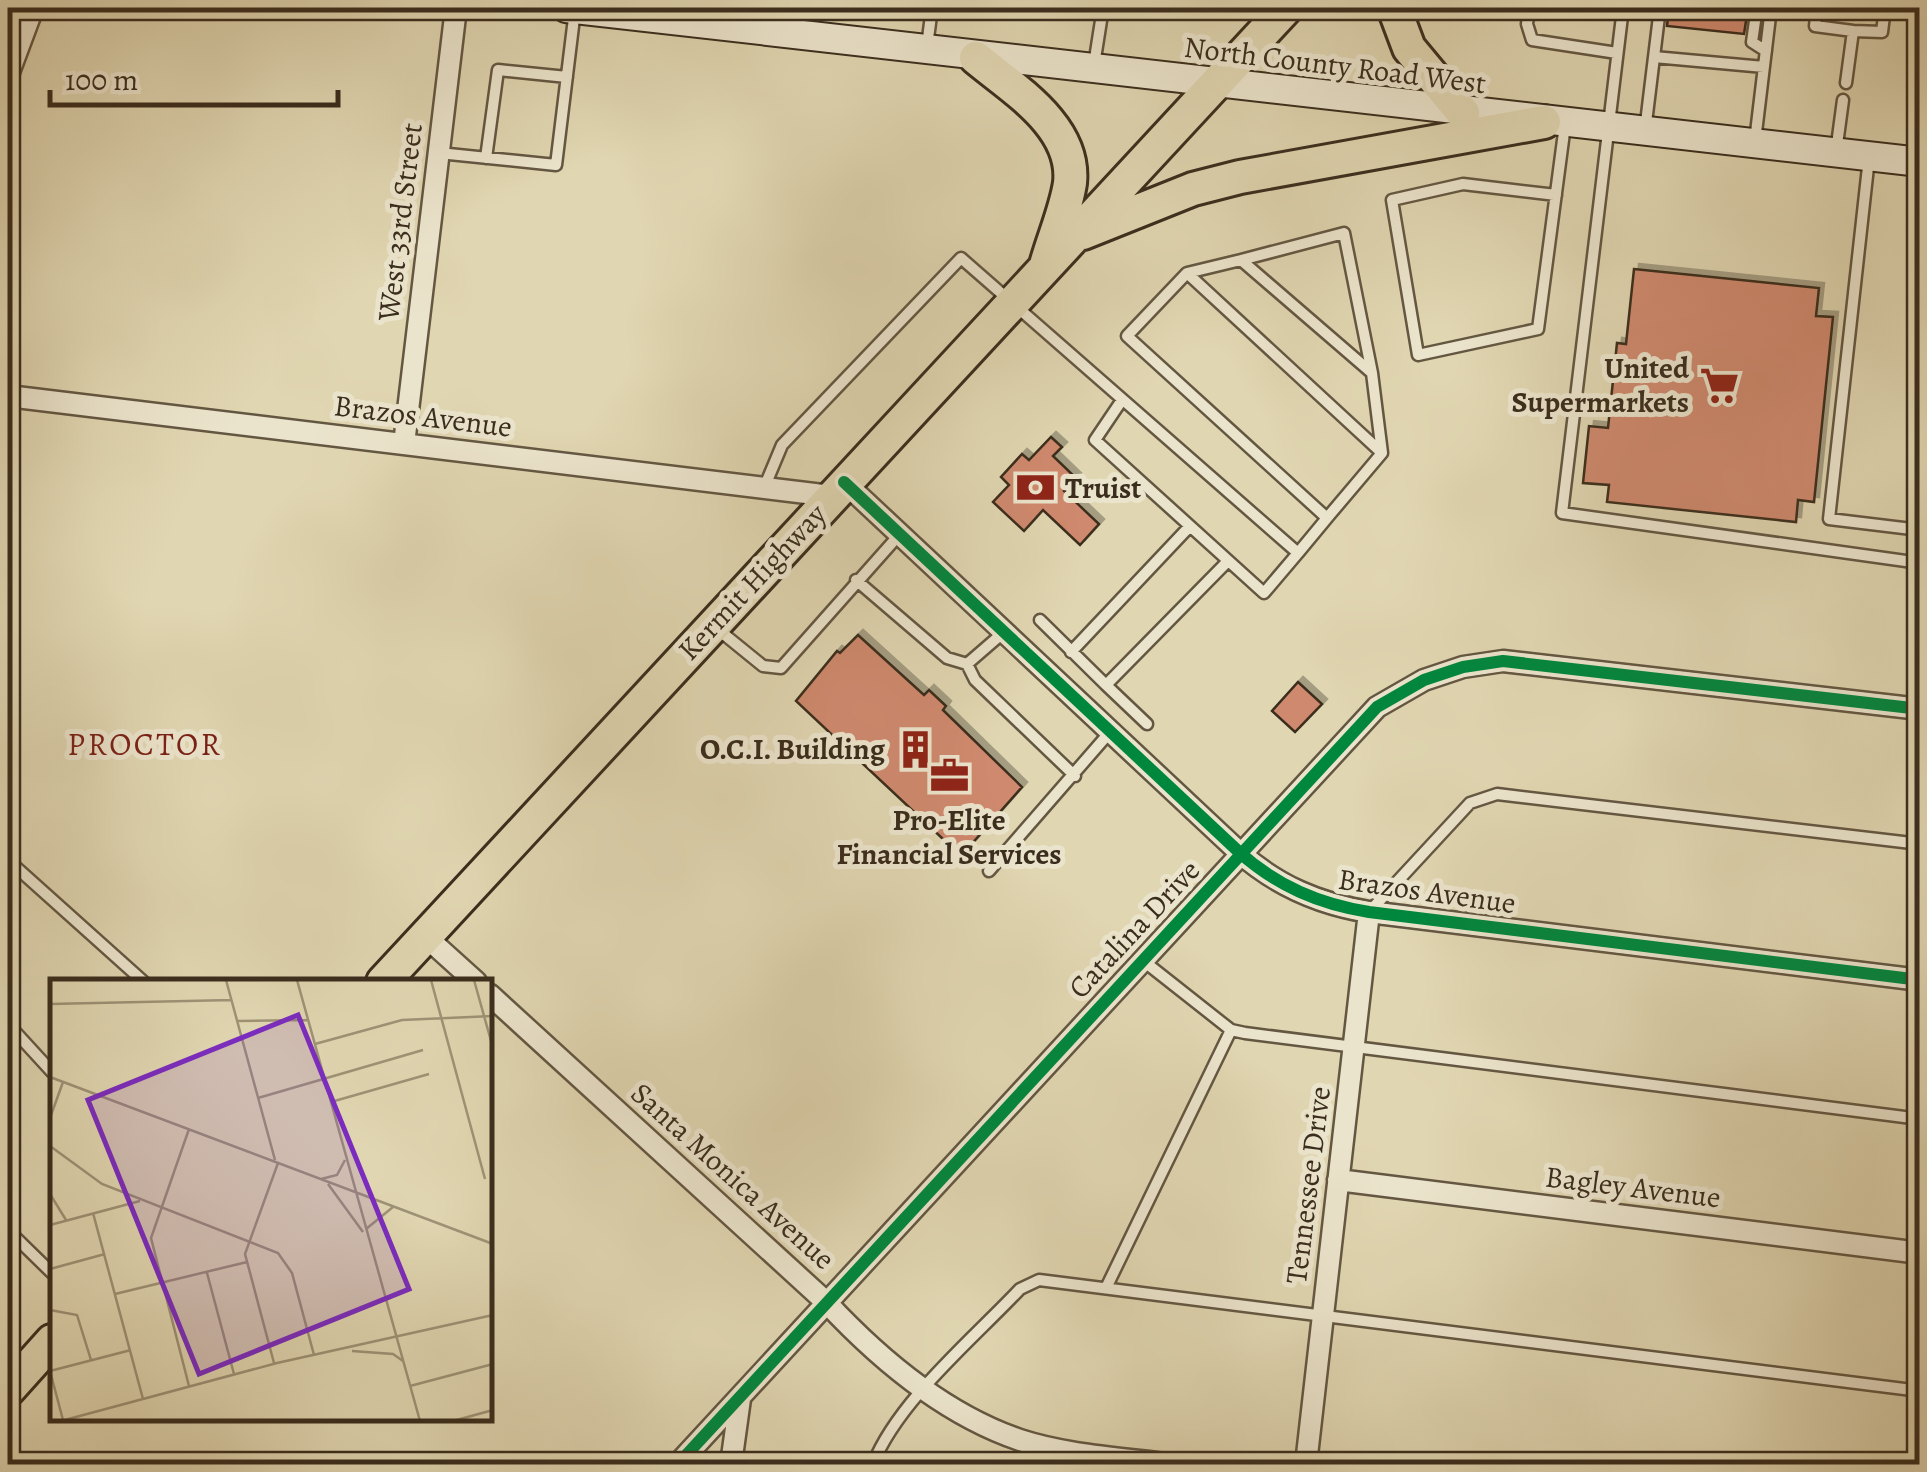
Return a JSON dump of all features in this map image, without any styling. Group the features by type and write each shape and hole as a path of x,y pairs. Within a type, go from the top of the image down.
{"main road":[{"name":"North County Road West","path":"566,8 689,15 976,58 1920,162"},
{"name":"Kermit Highway","path":"386,979 1286,8"},
{"path":"1394,8 1409,48 1463,112"},
{"path":"976,58 1044,116 1066,152 1070,181 1046,265"},
{"path":"1079,234 1193,189 1240,177 1555,123"},
{"path":"8,1390 50,1343"}],"street":[{"path":"8,74 33,8"},
{"name":"West 33rd Street","path":"404,444 456,8"},
{"name":"Brazos Avenue","path":"8,396 764,488 838,489 900,534 1239,852 1283,885 1317,900 1369,912 1920,980"},
{"name":"Catalina Drive","path":"678,1464 1239,852 1377,707 1424,680 1463,667 1504,661 1544,662 1920,708"},
{"name":"Tennessee Drive","path":"1306,1464 1369,912"},
{"path":"425,936 473,979"},
{"name":"Santa Monica Avenue","path":"492,997 826,1302 857,1335 926,1389 989,1428 1024,1441 1166,1464"},
{"name":"Bagley Avenue","path":"1338,1180 1920,1253"},
{"path":"732,1464 740,1399"}],"lane":[{"path":"438,153 556,165 576,8"},
{"path":"926,52 932,8"},
{"path":"1093,70 1102,8"},
{"path":"1128,8 1181,12 1198,8"},
{"path":"1529,8 1527,24 1532,40 1616,53"},
{"path":"1623,8 1562,513 1920,563"},
{"path":"1645,132 1660,8"},
{"path":"1754,144 1771,8"},
{"path":"1817,8 1815,26 1882,32 1885,8"},
{"path":"1756,14 1752,42 1766,50"},
{"path":"1846,83 1853,30"},
{"path":"1654,57 1764,67"},
{"path":"486,158 498,70 567,77"},
{"path":"1836,153 1844,100"},
{"path":"1555,123 1556,196 1538,329 1418,355 1392,200 1463,184 1556,196"},
{"path":"1870,157 1828,519 1920,530"},
{"path":"1122,400 1095,440 1264,593 1382,453 1372,374 1344,233 1187,273 1127,336 1326,518"},
{"path":"764,488 782,445 961,258 1298,553"},
{"path":"1241,260 1372,374"},
{"path":"1187,273 1382,453"},
{"path":"1072,652 1190,526"},
{"path":"712,625 763,666 782,668 900,534"},
{"path":"1106,685 1228,561"},
{"path":"856,580 948,658 966,664 975,680 1076,776"},
{"path":"1040,620 1147,724"},
{"path":"966,664 1004,632"},
{"path":"989,871 1076,776 1110,731"},
{"path":"1369,912 1470,802 1497,794 1920,844"},
{"path":"8,860 141,979"},
{"path":"1141,959 1230,1030 1920,1119"},
{"path":"8,1024 50,1070"},
{"path":"1107,1286 1230,1030"},
{"path":"8,1230 50,1271"},
{"path":"873,1464 880,1448 926,1389 1020,1289 1039,1280 1920,1392"}],"building":[{"path":"1669,8 1748,8 1744,34 1667,26"},
{"name":"United Supermarkets","path":"1634,269 1819,288 1816,316 1833,317 1814,502 1798,500 1796,522 1607,502 1609,485 1583,483 1589,426 1608,428 1617,343 1626,344"},
{"path":"1051,437 1062,447 1053,456 1076,478 1064,491 1099,524 1080,545 1043,510 1024,531 993,502 1009,485 1001,477 1022,454 1029,460"},
{"name":"O.C.I. Building","path":"858,635 924,695 929,690 946,706 943,710 1022,787 961,856 796,701 837,651 840,653"},
{"path":"1298,682 1322,704 1295,732 1272,711"}],"cycle path":[{"path":"844,482 1239,852 1268,875 1300,892 1369,912 1920,980"},
{"path":"678,1464 1377,707 1424,680 1463,667 1503,661 1920,709"}],"place":[{"name":"United Supermarkets","path":"1719,385"},
{"name":"Truist","path":"1035,488"},
{"name":"O.C.I. Building","path":"915,749"},
{"name":"Pro-Elite Financial Services","path":"949,776"}],"district":[{"name":"PROCTOR","path":"145,744"}]}
